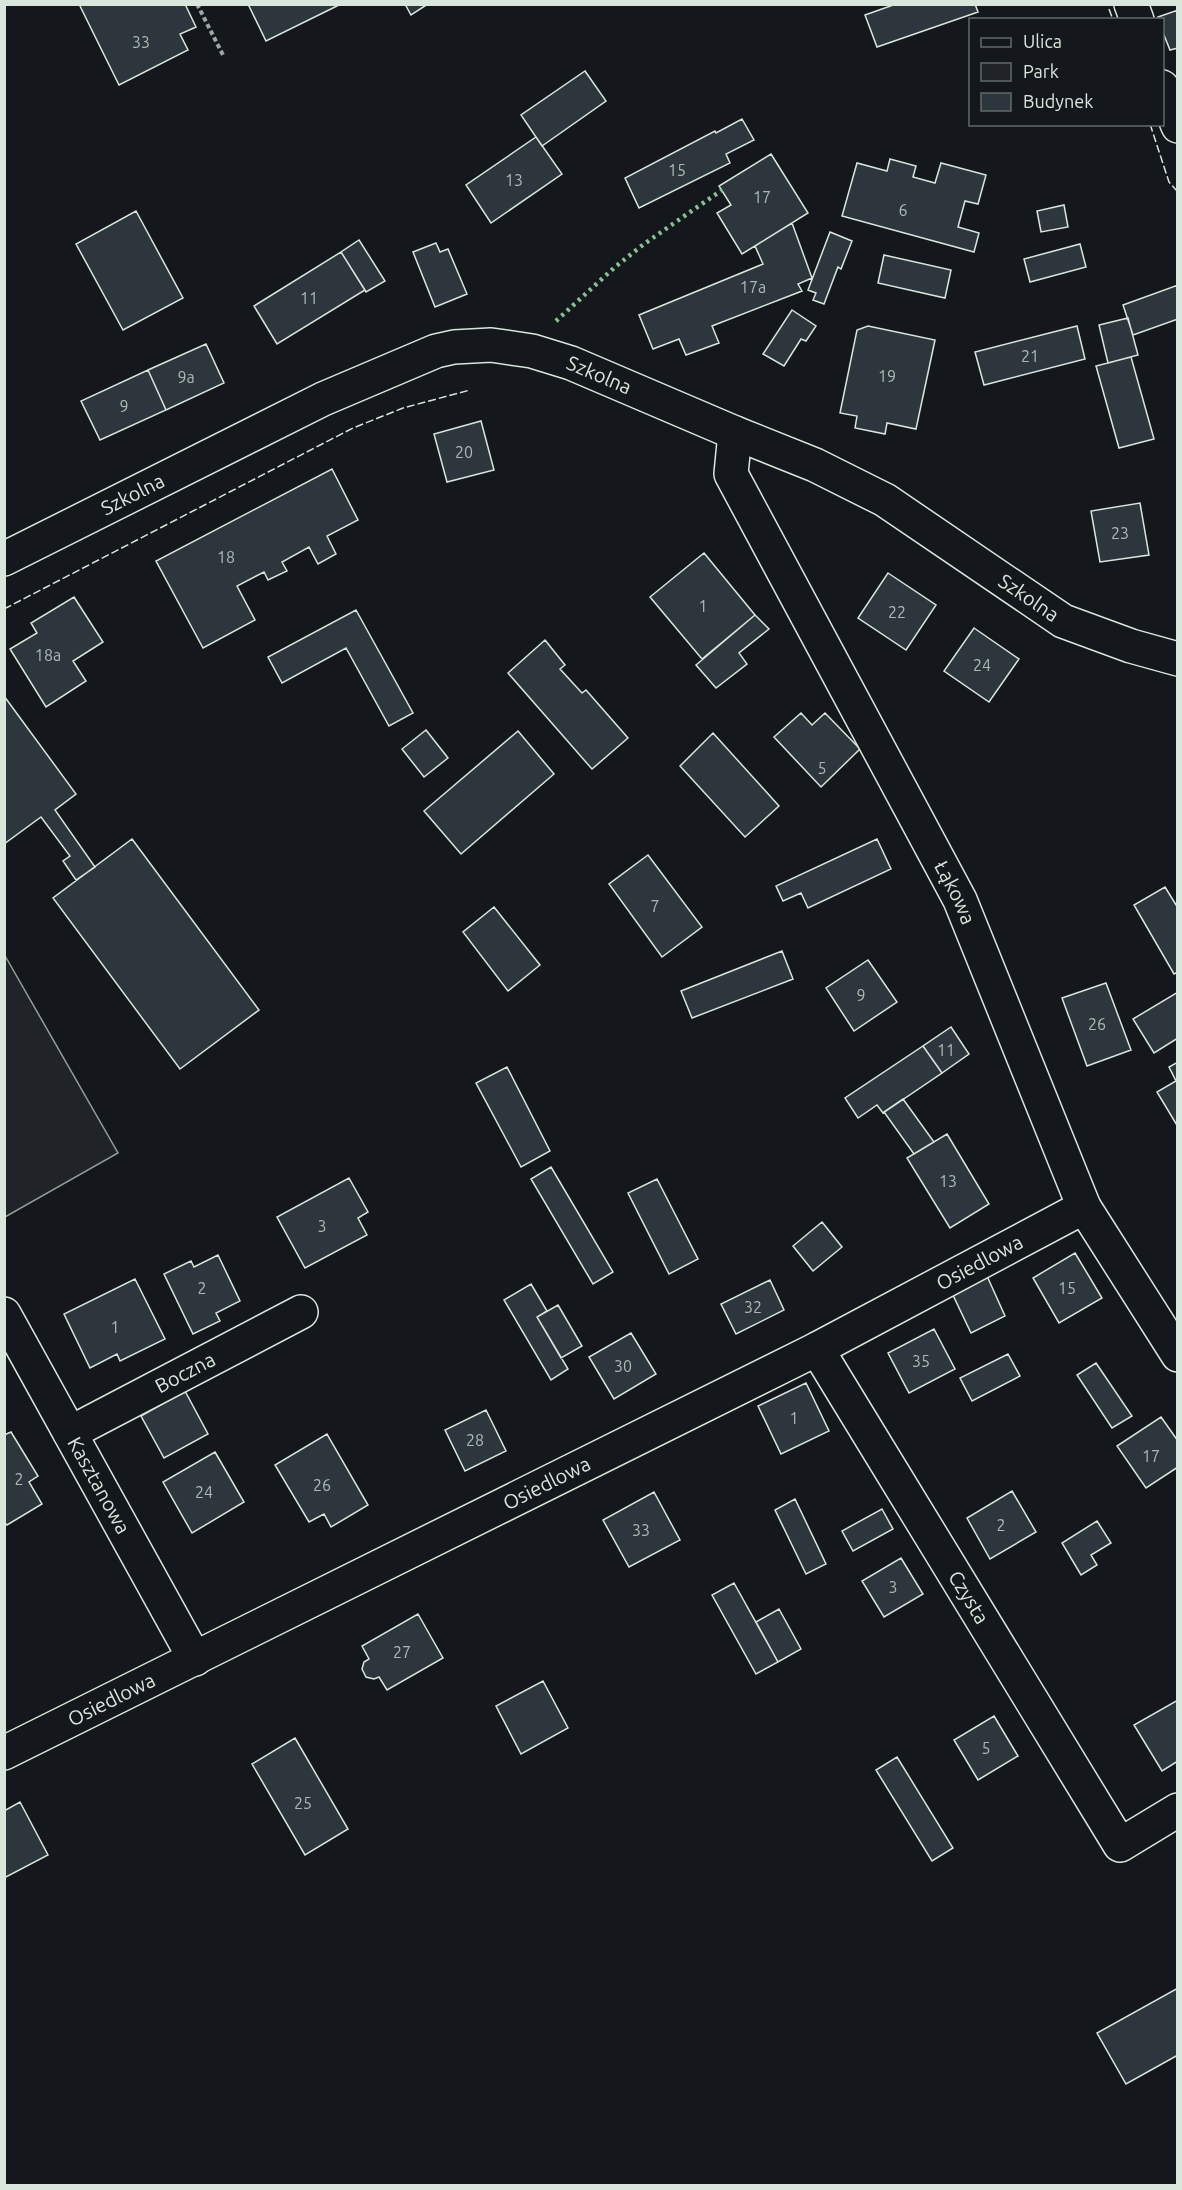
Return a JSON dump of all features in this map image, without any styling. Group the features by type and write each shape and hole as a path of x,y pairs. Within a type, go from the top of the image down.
{"street":[{"path":"1164,92 1178,126"},
{"name":"Szkolna","path":"4,559 322,399 436,351 454,346 491,345 542,354 571,363 815,465 885,500 1063,621 1131,646 1178,659"},
{"name":"Łąkowa","path":"735,433 730,474 960,900 1084,1207 1178,1355"},
{"name":"Osiedlowa","path":"4,1753 817,1349 1084,1207"},
{"name":"Boczna","path":"70,1433 301,1312"},
{"name":"Kasztanowa","path":"4,1314 195,1659"},
{"name":"Czysta","path":"817,1349 1120,1845 1178,1810"}],"path":[{"path":"197,4 224,57"}],"green space":[{"path":"4,954 118,1153 5,1217 4,1217"}],"building":[{"path":"79,4 185,4 196,27 180,34 188,50 119,85"},
{"path":"248,4 341,4 266,41"},
{"path":"405,4 428,4 411,15"},
{"path":"896,4 975,4 978,12 877,47 865,15"},
{"path":"1178,10 1178,48 1170,50 1164,35 1164,18 1158,17"},
{"path":"585,71 606,101 542,146 521,115"},
{"path":"742,119 754,140 726,154 730,163 639,208 625,178"},
{"path":"536,137 562,174 491,223 466,185"},
{"path":"771,154 808,213 742,254 717,213 731,205 719,186"},
{"path":"890,159 916,166 913,177 935,183 941,163 986,175 978,204 965,201 958,227 979,233 974,252 842,216 857,163 887,171"},
{"path":"1064,205 1068,227 1041,232 1037,211"},
{"path":"136,211 183,298 123,330 76,244"},
{"path":"792,223 812,278 798,284 802,291 712,326 719,343 686,355 679,339 653,349 639,315 763,264 755,246"},
{"path":"830,232 852,241 841,269 838,267 824,304 813,300 816,293 808,290"},
{"path":"359,240 385,281 366,292 341,252"},
{"path":"436,243 440,252 448,249 467,294 435,307 413,252"},
{"path":"1080,244 1086,267 1030,282 1024,259"},
{"path":"341,252 365,290 277,344 254,306"},
{"path":"884,255 951,270 945,298 878,283"},
{"path":"1178,285 1178,319 1133,335 1123,305"},
{"path":"792,310 816,326 806,341 801,339 784,366 763,354"},
{"path":"1128,318 1138,355 1108,363 1099,325"},
{"path":"868,326 935,340 916,429 887,423 885,434 855,428 857,416 840,413 857,330"},
{"path":"1077,326 1085,359 984,385 975,352"},
{"path":"206,344 224,383 166,410 148,370"},
{"path":"1131,357 1154,439 1119,448 1096,366"},
{"path":"148,370 166,410 100,440 81,401"},
{"path":"481,421 494,470 447,482 434,434"},
{"path":"332,469 358,520 327,536 336,554 318,564 309,547 282,562 287,571 268,580 264,572 237,586 255,620 203,648 156,561"},
{"path":"1140,503 1149,555 1100,562 1091,511"},
{"path":"704,553 755,615 702,659 650,597"},
{"path":"888,573 936,605 906,650 858,618"},
{"path":"74,597 103,642 73,661 86,681 46,707 10,649 37,633 31,623"},
{"path":"356,610 413,713 389,726 346,648 282,683 268,657"},
{"path":"755,615 769,629 739,653 747,664 716,688 696,665"},
{"path":"974,628 1019,659 989,702 944,671"},
{"path":"545,640 565,665 560,669 582,693 586,690 628,738 592,769 508,673"},
{"path":"4,696 76,794 55,810 95,867 76,880 63,861 70,856 41,817 4,844"},
{"path":"801,713 812,725 825,713 860,749 821,787 774,737"},
{"path":"426,730 448,758 424,777 402,749"},
{"path":"518,731 554,774 461,854 424,811"},
{"path":"713,733 779,806 745,837 680,766"},
{"path":"132,839 259,1010 180,1069 53,898"},
{"path":"877,839 891,869 808,908 801,893 783,901 776,886"},
{"path":"648,855 702,927 662,957 609,884"},
{"path":"1165,887 1178,908 1178,972 1174,974 1134,905"},
{"path":"494,907 540,965 508,991 463,932"},
{"path":"782,951 793,979 692,1018 681,991"},
{"path":"868,960 897,1002 854,1031 826,988"},
{"path":"1106,983 1131,1050 1087,1066 1062,998"},
{"path":"1178,992 1178,1038 1154,1053 1133,1019"},
{"path":"951,1027 969,1054 942,1073 923,1046"},
{"path":"923,1046 942,1073 883,1113 877,1105 858,1118 845,1098"},
{"path":"1178,1062 1178,1127 1157,1092 1176,1081 1169,1067"},
{"path":"507,1067 550,1151 521,1167 476,1083"},
{"path":"903,1099 934,1142 914,1154 884,1112"},
{"path":"947,1134 989,1204 950,1228 907,1158"},
{"path":"551,1167 613,1272 593,1284 531,1179"},
{"path":"349,1178 368,1212 358,1218 367,1235 305,1268 277,1217"},
{"path":"657,1179 698,1259 669,1274 628,1193"},
{"path":"822,1222 842,1247 813,1271 793,1246"},
{"path":"1075,1253 1102,1298 1059,1323 1033,1278"},
{"path":"218,1255 240,1301 216,1313 220,1321 193,1334 164,1274 191,1261 194,1267"},
{"path":"987,1276 1005,1316 971,1333 952,1293"},
{"path":"135,1279 165,1339 120,1361 117,1354 90,1368 64,1314"},
{"path":"770,1280 784,1310 736,1334 721,1304"},
{"path":"531,1284 547,1311 537,1317 568,1369 551,1380 504,1300"},
{"path":"558,1305 582,1346 561,1358 537,1317"},
{"path":"934,1329 955,1369 909,1393 888,1353"},
{"path":"631,1333 656,1374 614,1399 589,1357"},
{"path":"1008,1354 1020,1376 972,1401 960,1378"},
{"path":"1096,1363 1132,1416 1112,1428 1077,1375"},
{"path":"806,1383 829,1431 781,1454 758,1406"},
{"path":"185,1391 208,1434 164,1458 141,1416"},
{"path":"486,1410 506,1451 465,1471 445,1430"},
{"path":"1161,1417 1178,1441 1178,1467 1146,1488 1117,1446"},
{"path":"11,1432 38,1476 29,1482 42,1504 7,1525 4,1522 4,1435"},
{"path":"327,1434 368,1505 331,1527 324,1514 309,1522 275,1465"},
{"path":"215,1452 244,1502 192,1533 163,1482"},
{"path":"1012,1491 1036,1532 990,1559 967,1518"},
{"path":"654,1492 680,1540 629,1567 603,1520"},
{"path":"795,1499 826,1564 806,1574 775,1510"},
{"path":"882,1509 893,1529 853,1551 842,1531"},
{"path":"1097,1521 1111,1543 1091,1555 1097,1565 1081,1575 1062,1543"},
{"path":"901,1558 923,1594 884,1617 862,1581"},
{"path":"734,1583 778,1662 756,1674 712,1595"},
{"path":"779,1609 801,1649 778,1662 756,1622"},
{"path":"418,1614 443,1658 387,1690 379,1677 374,1679 366,1677 362,1669 364,1662 369,1659 362,1646"},
{"path":"543,1681 568,1728 521,1754 496,1706"},
{"path":"1178,1700 1178,1761 1162,1771 1134,1725"},
{"path":"994,1716 1018,1756 978,1780 954,1740"},
{"path":"295,1738 348,1829 305,1855 252,1764"},
{"path":"897,1757 953,1848 932,1861 876,1770"},
{"path":"20,1802 48,1855 4,1878 4,1811"},
{"path":"1178,1988 1178,2055 1126,2084 1097,2033"}],"hedge":[{"path":"556,321 644,244 722,190"}],"fence":[{"path":"1109,9 1112,18"},
{"path":"1151,126 1169,182 1178,192"},
{"path":"4,609 353,428 403,408 470,390"}]}
